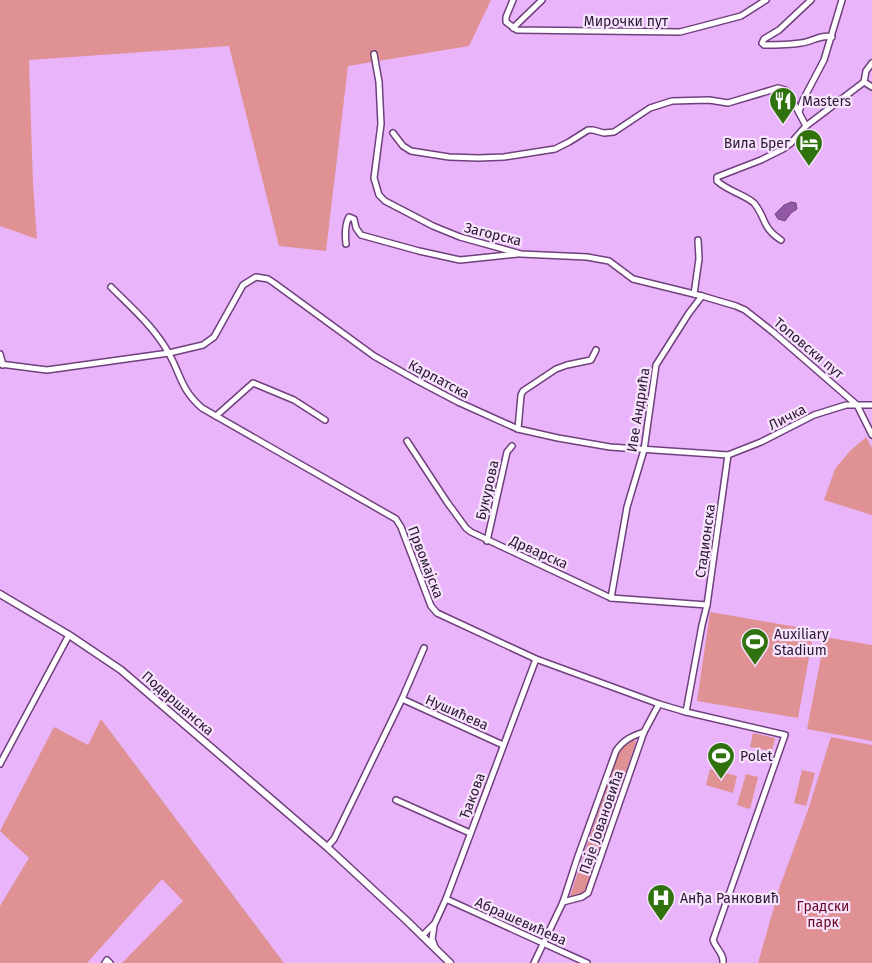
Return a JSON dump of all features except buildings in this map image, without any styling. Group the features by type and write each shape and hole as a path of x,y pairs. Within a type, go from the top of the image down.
{"street":[{"path":"514,0 506,17 506,22 513,28 542,0"},
{"name":"Мирочки пут","path":"513,28 530,31 680,32 741,16 766,0"},
{"path":"811,0 779,30 762,41 763,44 803,43 824,36 832,37"},
{"path":"799,112 802,100 824,60 842,0"},
{"name":"Загорска","path":"374,54 379,82 381,124 374,178 379,195 390,205 446,232 490,246 521,254 587,257 610,261 633,279 702,296 745,310"},
{"path":"781,240 769,232 753,203 725,188 716,179 718,176 775,154 791,143 806,126 864,82 866,71 872,64"},
{"path":"864,82 872,87"},
{"path":"394,133 403,146 411,151 449,157 504,157 554,149 588,130 604,134 614,132 650,108 672,101 702,99 728,103 778,88 788,92 806,126"},
{"path":"346,244 346,224 349,216 354,219 356,228 361,235 419,252 460,260 521,254"},
{"path":"694,294 699,259 698,240"},
{"name":"Карпатска","path":"169,353 199,346 210,341 239,291 248,281 256,277 268,279 374,356 458,402 518,429 588,444 644,450"},
{"name":"Првомајска","path":"111,287 152,330 169,353 189,396 202,408 396,519 401,527 432,609 437,613 536,659 658,704 785,734 714,940 722,953 723,963"},
{"name":"Иве Андрића","path":"611,598 627,506 644,450 656,365 702,296"},
{"name":"Топовски пут","path":"745,310 857,405"},
{"path":"518,429 523,391 556,369 591,360 596,350"},
{"path":"0,354 2,364 47,370 169,353"},
{"path":"216,416 253,383 294,400 325,420"},
{"name":"Личка","path":"728,455 761,442 814,415 846,404 872,405"},
{"path":"857,405 872,435"},
{"name":"Дрварска","path":"407,441 463,524 471,532 487,541 611,598 707,605"},
{"name":"Букурова","path":"487,541 507,452 512,446"},
{"path":"644,450 728,455"},
{"name":"Стадионска","path":"686,712 707,605 728,455"},
{"name":"Подвршанска","path":"0,594 69,635 121,670 327,848 450,963"},
{"path":"0,764 69,635"},
{"path":"327,848 334,839 402,699 424,648"},
{"name":"Ђакова","path":"422,936 435,922 446,899 536,659"},
{"name":"Нушићева","path":"402,699 503,745"},
{"name":"Паје Јовановића","path":"563,902 582,898 588,893 644,732 658,704"},
{"name":"Паје Јовановића","path":"534,963 563,902 616,751 619,745 628,738 644,732"},
{"path":"396,800 470,833"},
{"name":"Абрашевићева","path":"446,899 587,963"},
{"path":"435,922 432,939 436,949"}],"green space":[{"path":"0,0 491,0 469,46 348,66 326,251 279,246 229,46 29,60 33,184 37,239 0,226"},
{"path":"866,437 872,448 872,515 824,500 835,469 850,451"},
{"name":"Auxiliary Stadium","path":"710,612 814,630 798,718 697,701"},
{"path":"825,637 872,645 872,741 807,729"},
{"path":"101,719 284,963 122,963 183,901 162,879 87,963 0,963 0,906 29,858 0,831 54,727 88,745"},
{"path":"753,733 775,738 772,751 750,747"},
{"name":"Градски парк","path":"831,737 872,745 872,963 758,963 780,886 808,810"},
{"path":"633,739 636,742 586,889 579,896 570,896 619,750 623,744"},
{"name":"Polet","path":"710,769 737,776 733,793 706,785"},
{"path":"802,770 815,773 806,806 794,803"},
{"path":"746,774 758,777 750,809 737,805"}],"shaded area":[{"path":"791,202 796,203 797,209 785,221 778,219 775,214 784,205"}],"place":[{"name":"Masters","path":"783,125"},
{"name":"Вила Брег","path":"809,167"},
{"name":"Auxiliary Stadium","path":"755,666"},
{"name":"Polet","path":"721,780"},
{"name":"Анђа Ранковић","path":"661,922"}]}
